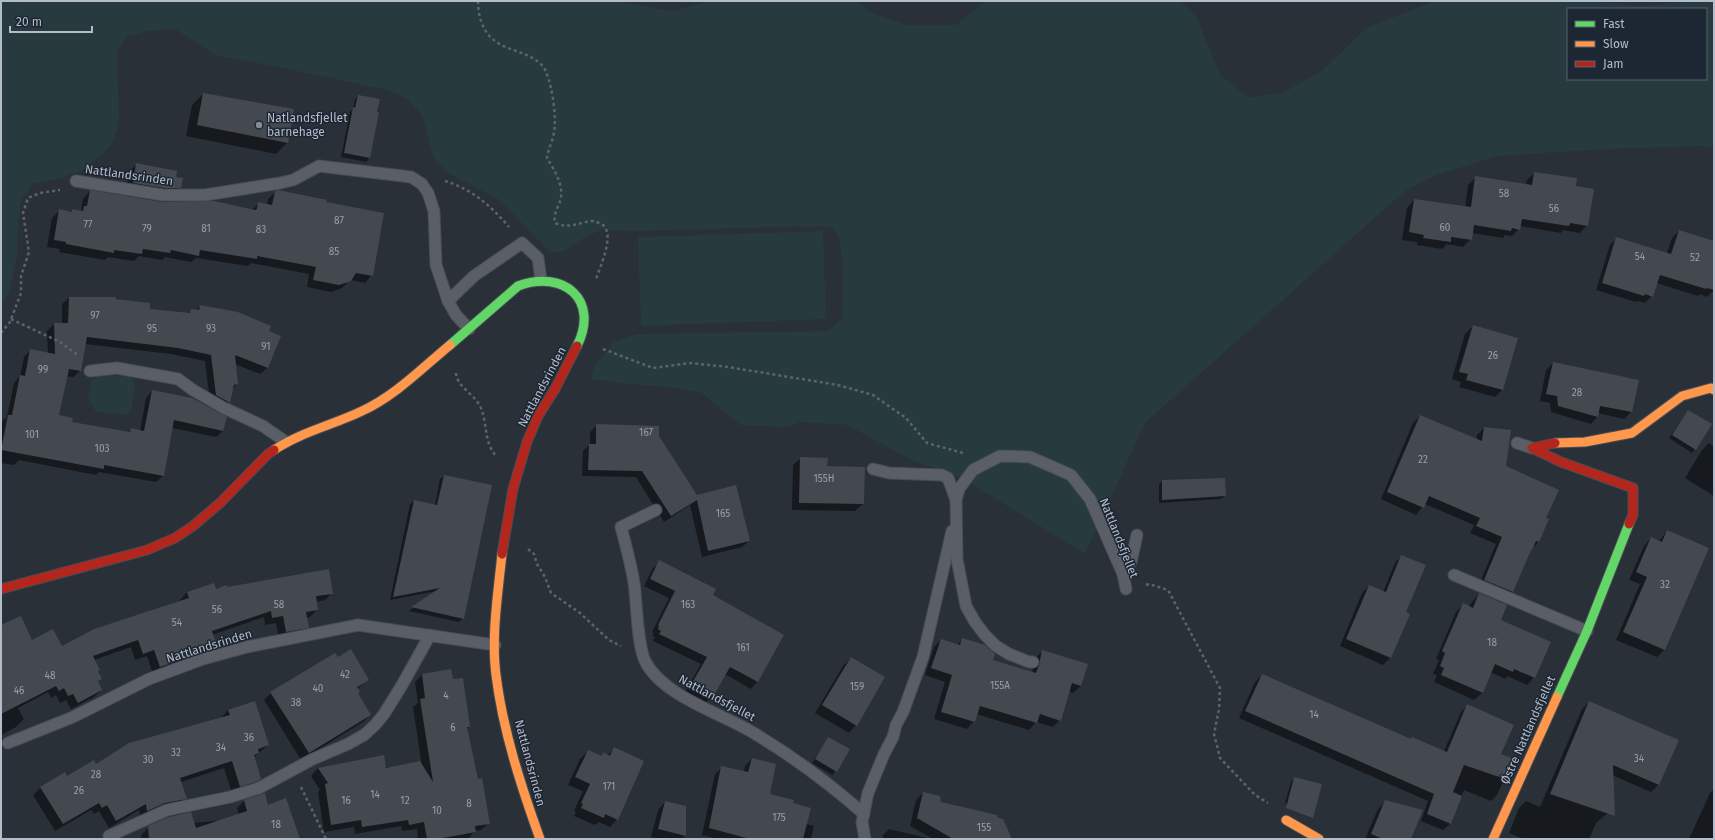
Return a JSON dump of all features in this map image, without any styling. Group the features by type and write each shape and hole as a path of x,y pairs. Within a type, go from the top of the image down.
{"street":[{"path":"1,589 147,550 175,538 193,526 220,503 268,454 286,442 363,411 396,391 518,286 526,282 541,280 555,281 566,286 577,295"},
{"name":"Nattlandsrinden","path":"540,839 525,798 503,710 496,675 495,644 499,582 510,506 518,474 536,420 583,335 586,321 583,307 577,295"},
{"path":"1532,448 1552,443 1585,442 1632,433 1682,396 1711,388 1714,390"},
{"name":"Østre Nattlandsfjellet","path":"1493,839 1588,631 1633,515 1633,488 1561,462 1532,448"},
{"path":"1286,820 1319,839"}],"lane":[{"name":"Nattlandsrinden","path":"76,181 163,195 205,195 280,184 293,180 319,166 411,177 422,184"},
{"path":"422,184 428,193 434,211 436,265 448,301 456,315 468,329"},
{"path":"448,301 474,276 522,243 538,258 541,280"},
{"path":"94,370 117,368 178,379 193,390 224,408 263,426 286,442"},
{"path":"1517,443 1532,448"},
{"name":"Nattlandsfjellet","path":"865,839 862,822 868,793 884,754 893,737 896,725 904,712 923,657 954,521 956,500 959,489 973,470 1000,456 1030,457 1071,475 1090,499 1123,574 1126,589"},
{"name":"Nattlandsfjellet","path":"872,469 889,473 942,475 948,478 956,500 957,559 966,606 975,622 996,646 1009,654 1029,662 1033,662"},
{"name":"Nattlandsfjellet","path":"656,510 622,527 634,582 644,659 651,671 662,683 680,694 756,734 817,775 864,814"},
{"path":"1123,574 1131,562 1137,534"},
{"path":"1454,575 1588,631"},
{"name":"Nattlandsrinden","path":"8,743 73,717 149,679 203,659 247,647 358,625 414,634 430,634 495,644"},
{"path":"109,836 167,810 230,797 259,788 313,759 348,744 364,735 375,726 402,685 430,634"}],"path":[{"path":"478,1 478,15 483,28 492,38 498,43 526,54 540,63 546,70 552,98 555,131 547,158 557,175 561,199 554,217 555,222 559,225 575,226 592,221 599,222 605,227 607,237 606,249 596,279 577,295"},
{"path":"422,184 432,177 468,190 483,200 495,211 522,243"},
{"path":"1,333 11,319 21,293 21,276 29,252 23,213 28,198 40,193 60,190 76,181"},
{"path":"11,319 60,342 94,370"},
{"path":"583,335 599,347 653,368 690,363 728,367 830,383 873,395 906,418 927,443 966,453 984,465"},
{"path":"455,340 464,353 456,376 464,388 479,404 488,444 499,458 518,474"},
{"path":"505,543 531,551 545,577 551,593 580,613 609,640 644,659"},
{"path":"1126,589 1149,584 1168,590 1220,688 1219,709 1214,734 1220,758 1255,795 1268,803 1286,820"},
{"path":"293,771 326,839"}],"green space":[{"path":"1,1 617,1 673,11 709,1 857,1 872,13 908,25 956,25 985,1 1180,1 1197,18 1220,75 1248,97 1282,93 1322,71 1366,28 1434,1 1588,1 1640,6 1696,1 1714,1 1714,149 1703,146 1607,149 1497,156 1434,176 1406,190 1145,423 1085,554 964,479 914,461 847,425 800,422 789,427 740,425 702,393 669,387 591,379 594,367 614,342 637,334 828,331 842,318 843,268 839,237 831,227 633,231 601,230 587,236 563,252 550,252 498,199 450,174 434,158 422,115 407,98 387,90 269,65 217,56 175,29 148,31 128,36 117,51 119,122 111,146 85,169 61,178 32,184 21,201 18,225 17,257 9,293 1,307"},
{"path":"823,231 826,319 641,326 638,237"},
{"path":"101,374 131,377 135,385 131,411 126,415 96,412 88,399 91,381"}],"building":[{"path":"203,93 294,109 288,143 197,125"},
{"path":"358,95 380,99 370,158 344,153 353,107 355,108"},
{"path":"136,163 177,171 176,177 183,178 181,188 164,188 133,183"},
{"path":"1534,172 1577,178 1576,186 1594,189 1588,226 1570,223 1569,226 1522,219 1520,230 1512,228 1511,231 1474,225 1472,240 1451,237 1451,242 1423,238 1424,235 1409,232 1414,199 1471,207 1475,176 1532,185"},
{"path":"90,190 162,202 214,201 255,210 257,209 258,202 272,205 275,191 278,190 327,200 326,202 384,213 373,276 356,273 351,281 339,285 313,280 316,267 257,256 257,259 200,250 199,256 171,250 170,253 143,249 142,254 114,250 114,253 66,244 66,242 54,240 59,209 72,212 72,209 83,211 84,206 87,206"},
{"path":"1679,230 1714,241 1714,290 1660,275 1653,297 1645,294 1644,296 1602,283 1616,237 1671,254"},
{"path":"69,297 116,297 116,299 150,303 150,309 190,313 191,309 199,310 200,305 238,312 271,326 269,331 281,336 268,368 235,355 238,384 234,385 230,403 216,395 211,355 178,348 87,337 81,371 69,369 59,415 73,418 72,422 130,432 131,428 144,431 152,390 192,398 227,417 223,431 174,420 164,476 104,465 104,469 1,450 8,415 12,415 20,375 25,376 30,349 55,354 54,323 68,323"},
{"path":"1473,325 1518,338 1503,390 1466,380 1468,374 1459,372"},
{"path":"1553,362 1639,380 1632,412 1600,406 1598,417 1558,406 1557,396 1546,394"},
{"path":"1688,410 1712,424 1696,450 1672,435"},
{"path":"1420,415 1482,441 1484,427 1511,430 1506,466 1559,490 1546,518 1549,519 1539,542 1536,541 1531,550 1513,592 1484,580 1502,537 1476,526 1480,518 1429,496 1424,508 1387,492"},
{"path":"596,424 659,426 659,436 697,495 736,485 750,541 708,551 697,500 671,516 642,471 588,470 589,444 596,444"},
{"path":"800,457 828,458 827,466 865,467 864,504 799,503"},
{"path":"444,475 492,485 464,619 411,607 440,588 393,597 414,500 437,505"},
{"path":"1225,478 1226,496 1162,500 1162,480"},
{"path":"1667,530 1709,548 1665,650 1623,632 1647,577 1636,572 1651,537 1662,542"},
{"path":"1401,555 1426,565 1406,612 1410,614 1391,658 1346,639 1369,585 1386,592"},
{"path":"659,560 716,589 713,595 784,635 758,682 730,667 713,697 691,685 707,657 659,634 661,631 658,629 658,625 675,591 650,579"},
{"path":"329,569 333,594 316,596 318,610 306,612 309,628 286,632 283,616 272,618 271,611 212,631 218,648 160,667 154,650 143,654 138,640 93,656 100,670 98,671 102,679 98,681 102,690 78,703 73,694 68,696 64,688 59,691 56,686 1,714 1,625 21,616 32,640 53,629 62,646 94,629 189,598 187,592 214,583 216,589 227,585 227,587"},
{"path":"1479,593 1507,605 1501,620 1551,642 1535,678 1514,669 1513,672 1495,664 1483,693 1441,675 1444,668 1440,666 1445,653 1442,651 1463,603 1473,608"},
{"path":"962,638 985,645 995,654 993,660 1036,673 1042,650 1088,664 1081,686 1072,683 1061,721 1040,714 1037,723 980,706 975,722 941,712 952,675 931,668 941,639 960,645"},
{"path":"351,649 369,680 357,687 360,692 358,693 371,715 309,753 270,692 335,653 338,657"},
{"path":"851,657 885,677 857,726 822,705"},
{"path":"451,669 453,679 463,678 470,727 467,727 478,779 482,778 490,824 475,826 476,832 437,839 427,839 424,822 409,825 408,820 362,827 361,820 331,825 325,784 328,783 318,768 384,755 386,768 420,761 433,782 420,699 425,698 422,674"},
{"path":"1262,674 1411,739 1412,737 1447,752 1467,704 1514,725 1501,754 1514,759 1505,779 1464,765 1453,792 1462,796 1451,824 1427,814 1434,794 1245,711"},
{"path":"255,701 269,745 258,749 259,753 254,755 261,779 256,782 240,787 232,761 180,778 187,799 165,803 147,811 146,804 116,821 107,805 102,808 99,803 63,824 40,787 65,772 67,776 94,760 96,764 129,743 230,715 228,710"},
{"path":"1589,701 1679,740 1659,785 1613,765 1615,816 1550,794"},
{"path":"828,737 850,749 837,772 815,759"},
{"path":"614,747 644,761 618,820 605,814 604,818 581,808 583,804 581,803 590,784 575,777 588,750 602,756 603,752 610,756"},
{"path":"752,758 776,764 770,794 794,800 793,803 811,808 803,839 750,839 709,828 721,766 748,772"},
{"path":"1294,777 1322,784 1313,818 1286,808"},
{"path":"923,792 940,796 941,802 997,815 998,818 1003,819 1012,839 953,839 917,818"},
{"path":"265,793 268,805 286,798 300,839 149,839 148,826 169,817 191,812 196,828 247,811 244,800"},
{"path":"1385,800 1423,810 1411,839 1383,839 1371,834"},
{"path":"665,801 686,806 686,836 658,829"}],"traffic: fast":[{"path":"450,345 518,286 535,282 550,282 563,285 573,292 581,302 584,315 583,330 577,346"},
{"path":"1557,697 1587,631 1629,524"}],"traffic: slow":[{"path":"274,450 295,438 351,416 386,398 450,345"},
{"path":"1555,443 1585,442 1632,433 1682,396 1711,388 1714,390"},
{"path":"502,554 494,646 496,675 508,738 526,799 540,839"},
{"path":"1493,839 1557,697"},
{"path":"1286,820 1319,839"}],"traffic: jam":[{"path":"502,554 513,489 527,442 538,416 555,389 577,346"},
{"path":"1555,443 1532,448 1561,462 1633,488 1633,515 1629,524"},
{"path":"1,589 147,550 175,538 193,526 220,503 268,454 274,450"}],"place":[{"name":"Natlandsfjellet barnehage","path":"259,125"}]}
